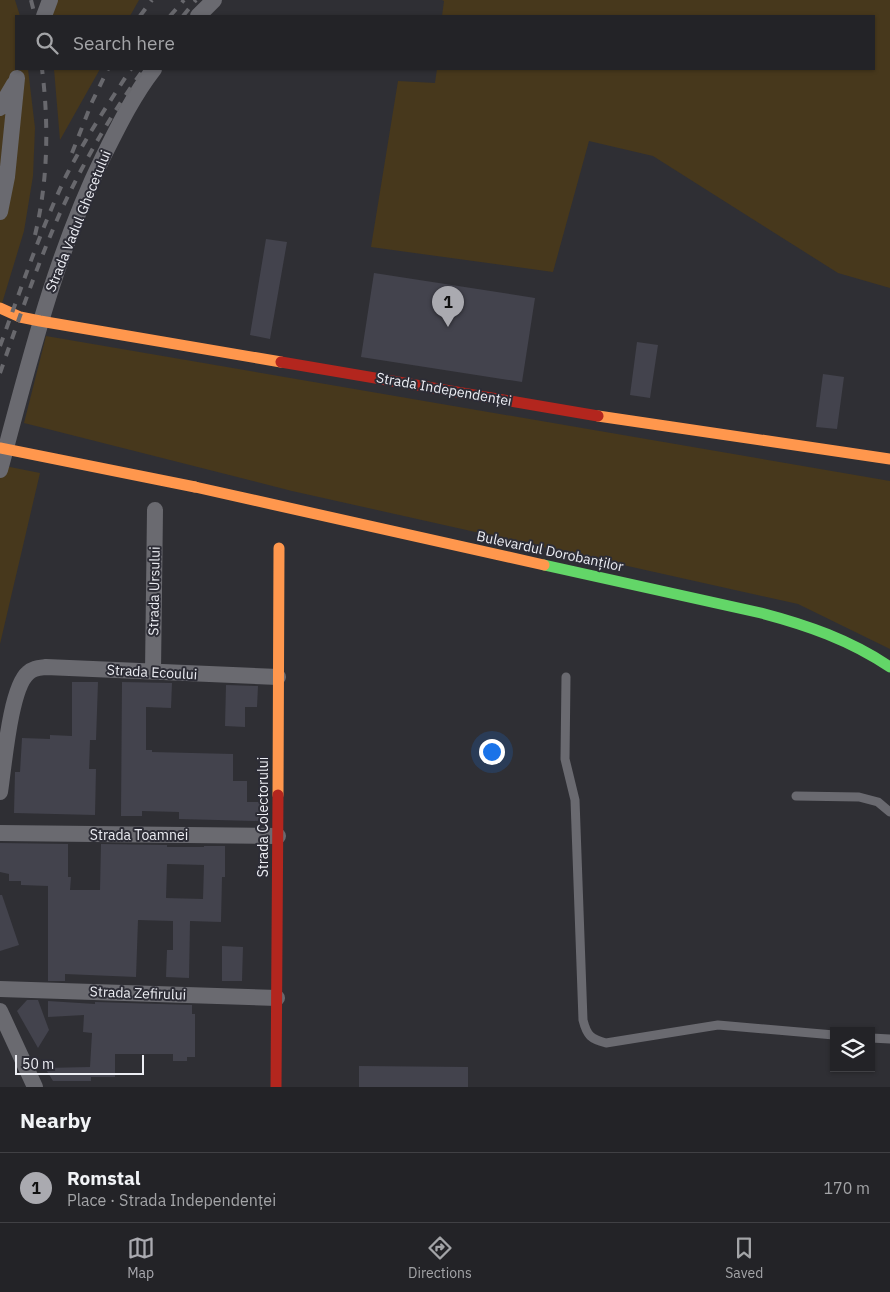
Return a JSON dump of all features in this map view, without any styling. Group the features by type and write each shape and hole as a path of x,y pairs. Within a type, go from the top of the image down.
{"street":[{"path":"44,15 50,0"},
{"path":"199,15 214,0"},
{"name":"Strada Vadul Ghecetului","path":"0,470 40,321 58,264 90,184 119,125 153,70"},
{"path":"0,108 19,73"},
{"path":"0,212 8,177 19,73"},
{"name":"Strada Independenței","path":"0,308 20,318 581,412 890,460"},
{"name":"Bulevardul Dorobanților","path":"0,448 195,487 761,612 807,625 841,639 890,667"},
{"name":"Strada Ursului","path":"153,672 155,510"},
{"name":"Strada Colectorului","path":"276,1087 279,548"},
{"name":"Strada Ecoului","path":"0,792 18,687 27,673 33,670 46,667 278,677"},
{"name":"Strada Toamnei","path":"0,833 278,836"},
{"name":"Strada Zefirului","path":"0,989 277,998"},
{"path":"0,1011 35,1087"}],"lane":[{"path":"566,677 566,759 575,800 583,1020 586,1032 595,1040 606,1044 718,1025 830,1035"},
{"path":"796,796 859,798 878,802 890,812"},
{"path":"875,1038 890,1039"}],"shaded area":[{"path":"0,0 15,0 20,15 15,15 15,70 28,70 35,128 33,176 24,231 0,310"},
{"path":"43,0 139,0 131,15 46,15"},
{"path":"442,0 890,0 890,288 838,273 653,156 589,141 553,272 371,247 398,81 435,83 437,70 875,70 875,15 442,15 444,1"},
{"path":"54,70 99,70 60,140"},
{"path":"46,336 890,481 890,649 798,604 292,491 24,423"},
{"path":"0,465 40,473 0,644"}],"building":[{"path":"266,239 287,242 270,339 250,335"},
{"path":"374,273 535,298 522,382 361,357"},
{"path":"637,342 658,345 650,398 630,395"},
{"path":"823,374 844,377 837,429 816,427"},
{"path":"72,682 98,682 96,740 90,740 89,769 96,769 95,815 14,813 15,772 20,772 22,738 50,739 50,735 72,736"},
{"path":"122,682 172,683 171,708 146,707 146,750 152,750 152,752 233,754 233,781 247,781 247,802 261,802 260,821 179,819 179,812 142,811 142,816 121,816"},
{"path":"226,685 258,686 257,707 245,707 245,727 225,726"},
{"path":"0,843 68,844 68,877 71,877 70,890 100,890 101,844 167,845 167,847 225,846 225,877 222,877 221,922 190,921 189,978 166,977 167,950 173,950 173,921 138,920 136,977 65,974 65,981 48,981 48,886 21,885 21,881 9,881 9,874 0,872","holes":["167,864 204,865 203,899 166,898"]},
{"path":"0,895 2,895 19,945 0,951"},
{"path":"222,946 243,947 242,981 222,981"},
{"path":"27,1000 38,1000 49,1030 38,1048 17,1011"},
{"path":"48,1001 95,1004 95,1002 192,1005 192,1014 195,1014 195,1057 187,1057 187,1061 173,1061 173,1054 115,1054 115,1077 91,1077 91,1081 53,1081 45,1068 90,1067 92,1033 83,1032 84,1015 48,1017"},
{"path":"359,1066 468,1067 468,1087 359,1087"}],"railway":[{"path":"31,0 35,15"},
{"path":"141,15 152,0"},
{"path":"171,15 184,0"},
{"path":"184,15 196,0"},
{"path":"35,235 43,194 46,152 46,111 42,70"},
{"path":"72,153 92,102 108,70"},
{"path":"0,346 39,239 66,176 105,108 130,70"},
{"path":"0,373 36,272 60,213 98,139 143,70"}],"traffic: fast":[{"path":"544,565 778,618 828,634 875,657 890,667"}],"traffic: slow":[{"path":"0,308 20,317 40,321 281,362"},
{"path":"598,416 890,459"},
{"path":"0,448 195,487"},
{"path":"195,487 544,565"},
{"path":"278,795 279,548"}],"traffic: jam":[{"path":"281,362 598,416"},
{"path":"276,1087 278,795"}],"place":[{"name":"Romstal","path":"448,327"}]}
